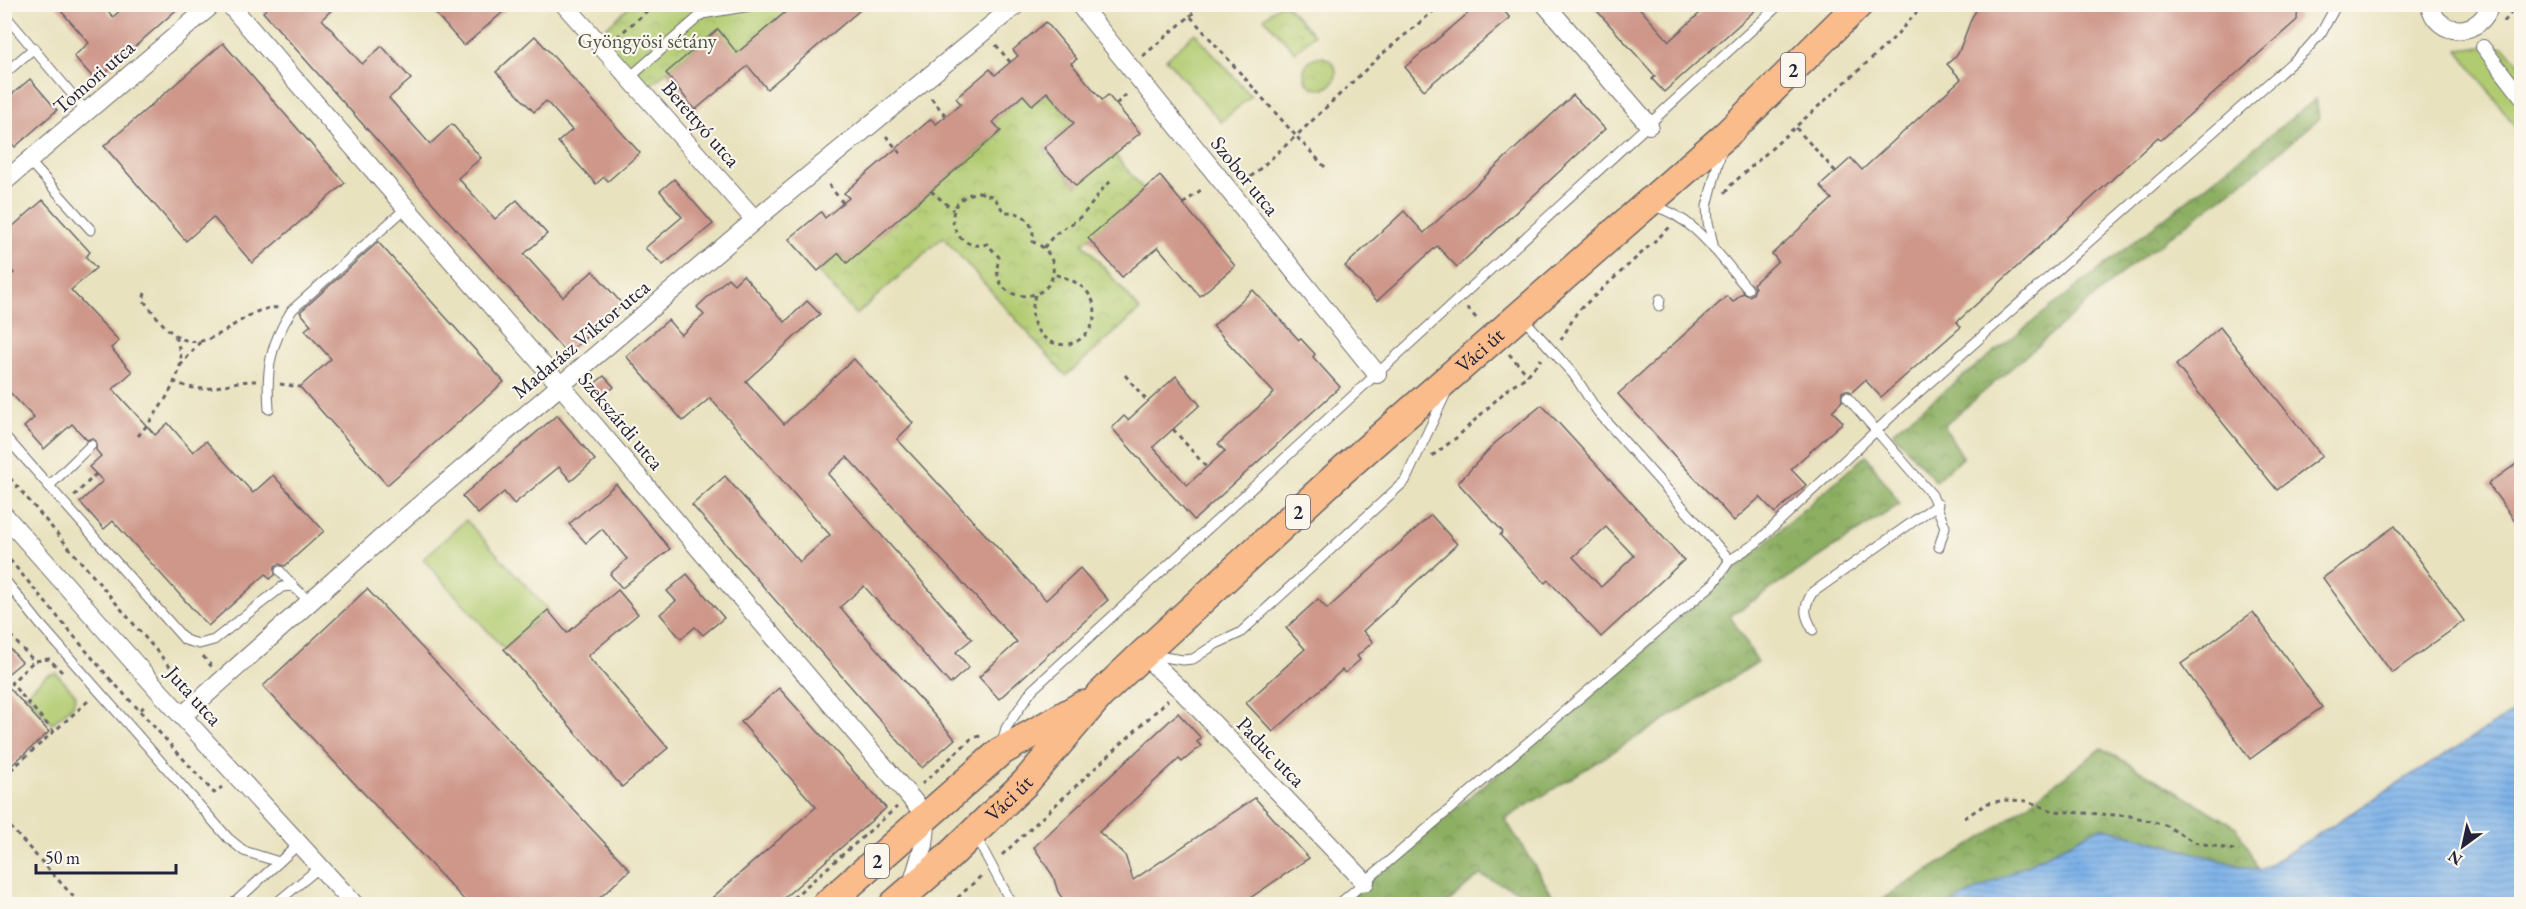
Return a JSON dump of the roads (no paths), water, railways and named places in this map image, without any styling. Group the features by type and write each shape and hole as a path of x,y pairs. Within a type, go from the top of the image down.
{"main road":[{"name":"Váci út","path":"898,901 1025,783 1100,695 1143,654 1342,471 1726,135 1859,4"},
{"name":"Váci út","path":"827,904 918,806 1000,752 1100,695"}],"street":[{"name":"Tomori utca","path":"4,182 213,4"},
{"name":"Szekszárdi utca","path":"229,4 561,386 918,806"},
{"name":"Berettyó utca","path":"564,4 755,220"},
{"name":"Madarász Viktor utca","path":"182,716 387,533 755,220 1017,4"},
{"name":"Szobor utca","path":"1079,4 1377,375"},
{"path":"1545,4 1649,125"},
{"path":"2430,4 2435,18 2442,25 2460,31 2477,25 2484,19 2490,4"},
{"path":"2483,47 2522,98"},
{"name":"Juta utca","path":"4,515 160,692 354,904"},
{"name":"Paduc utca","path":"1143,654 1181,690 1365,882"},
{"name":"Váci út","path":"898,901 924,845 918,806"}],"lane":[{"path":"630,78 702,14 762,4"},
{"path":"1000,752 1006,728 1032,690 1780,4"},
{"path":"1339,904 1714,583 1730,560 1756,543 1876,429 2306,50 2321,33 2337,4"},
{"path":"4,14 87,112"},
{"path":"4,74 34,48"},
{"path":"1714,251 1708,222 1708,203 1726,135"},
{"path":"30,162 91,230"},
{"path":"1647,205 1665,209 1681,218 1748,289"},
{"path":"269,409 267,381 270,354 281,327 292,310 406,208"},
{"path":"1520,315 1574,375 1598,412 1730,560"},
{"path":"1143,654 1183,660 1192,659 1240,633 1405,481 1412,471 1455,372"},
{"path":"1847,397 1938,504 1945,527 1939,547"},
{"path":"4,435 185,640 199,644 214,640 282,587 293,585"},
{"path":"48,486 91,445"},
{"path":"1813,630 1805,616 1805,604 1812,593 1938,504"},
{"path":"280,571 311,603"},
{"path":"4,579 115,710 236,845 254,855 279,862"},
{"path":"974,832 1012,904"},
{"path":"233,904 299,844"},
{"path":"275,904 320,867"}],"water":[{"path":"2521,707 2521,904 1950,904 2101,827 2259,871"}],"park label":[{"name":"Gyöngyösi sétány","path":"647,41"}]}
